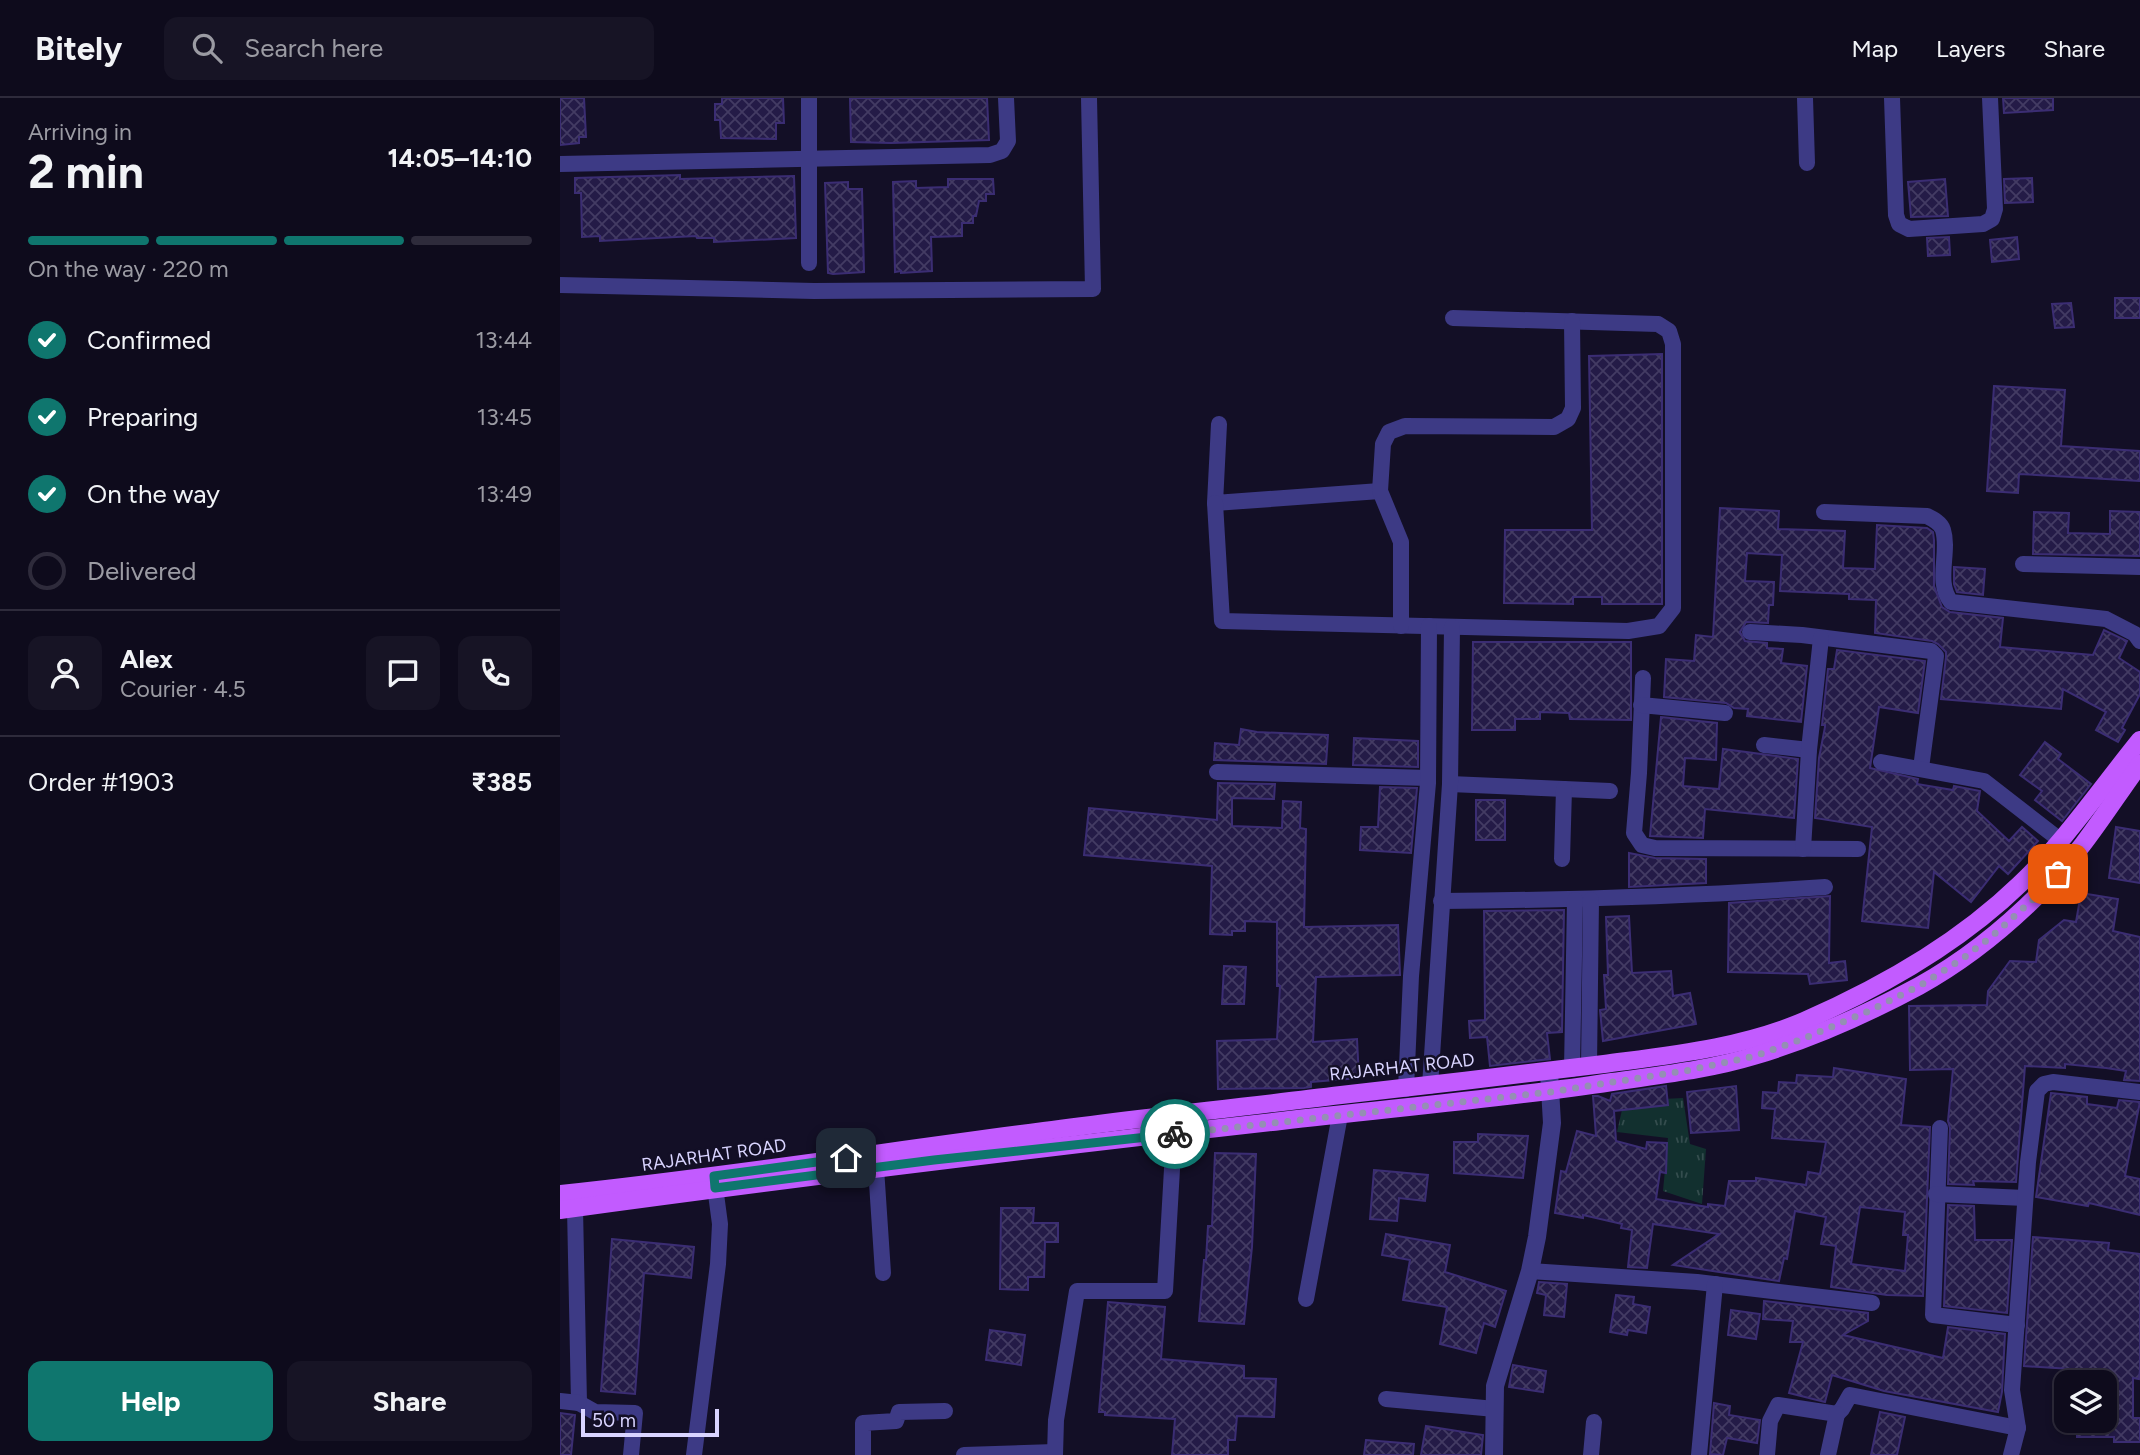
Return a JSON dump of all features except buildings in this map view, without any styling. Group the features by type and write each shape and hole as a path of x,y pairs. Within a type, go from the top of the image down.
{"main road":[{"name":"RAJARHAT ROAD","path":"567,1209 715,1182 1046,1131 1549,1072 1683,1053 1745,1041 1800,1023 1924,960 1993,909 2060,840 2140,740"},
{"name":"RAJARHAT ROAD","path":"560,1194 876,1168 1550,1092 1679,1072 1755,1056 1869,1011 1921,985 1962,959 2048,886 2101,820 2140,764"}],"street":[{"path":"809,98 809,263"},
{"path":"560,164 990,155 1002,151 1008,141 1006,98"},
{"path":"560,285 814,291 1093,289 1088,98"},
{"path":"1805,98 1807,163"},
{"path":"1892,98 1896,215 1899,224 1909,229 1983,224 1992,219 1994,209 1990,98"},
{"path":"1219,424 1215,503 1222,621 1628,631 1659,626 1673,608 1674,344 1669,331 1658,324 1453,318"},
{"path":"1401,626 1401,542 1380,491 1383,444 1389,432 1405,426 1553,427 1568,419 1573,408 1572,321"},
{"path":"1215,503 1380,491"},
{"path":"1824,512 1927,516 1936,521 1943,530 1944,588 1951,602 2106,619 2135,634 2140,641"},
{"path":"2023,564 2140,567"},
{"path":"1406,1089 1408,1015 1428,778 1429,626"},
{"path":"1430,1086 1450,784 1452,627"},
{"path":"1750,632 1931,651 1936,656 1921,768"},
{"path":"1803,849 1809,750 1821,638"},
{"path":"1643,678 1634,833 1642,845 1656,848 1858,849"},
{"path":"1641,705 1725,713"},
{"path":"1764,745 1809,750"},
{"path":"1881,762 1984,781 2060,840"},
{"path":"1217,772 1428,778"},
{"path":"1450,784 1610,791"},
{"path":"1562,859 1564,789"},
{"path":"1441,901 1583,900 1718,895 1825,887"},
{"path":"1580,1067 1583,900"},
{"path":"1408,1015 1435,1016"},
{"path":"1494,1455 1495,1386 1530,1271 1552,1123 1549,1072"},
{"path":"2011,1455 2018,1428 2012,1390 2025,1198 2037,1091 2044,1084 2053,1082 2140,1092"},
{"path":"1306,1299 1340,1115"},
{"path":"1940,1128 1933,1315 2017,1325"},
{"path":"964,1455 1055,1453 1056,1420 1077,1291 1165,1291 1174,1134"},
{"path":"876,1168 883,1273"},
{"path":"694,1455 718,1264 720,1224 715,1182"},
{"path":"1936,1194 2025,1198"},
{"path":"567,1209 579,1403"},
{"path":"1530,1271 1715,1284 1872,1303"},
{"path":"1699,1455 1715,1284"},
{"path":"1828,1455 1837,1414 1850,1395 2018,1428"},
{"path":"1386,1399 1495,1409"},
{"path":"560,1401 579,1403 595,1412 635,1413 631,1455"},
{"path":"1767,1455 1770,1421 1778,1405 1837,1414"},
{"path":"863,1455 863,1423 896,1421 899,1412 945,1411"},
{"path":"1591,1455 1594,1422"}],"green space":[{"path":"1683,1098 1690,1144 1706,1149 1702,1204 1663,1191 1668,1138 1617,1132 1624,1101"}],"way so far":[{"path":"1175,1134 1550,1092 1713,1066 1755,1056 1869,1011 1921,985 1991,937 2058,874"}],"route":[{"path":"846,1158 714,1176 715,1188 934,1160 1175,1134"}]}
